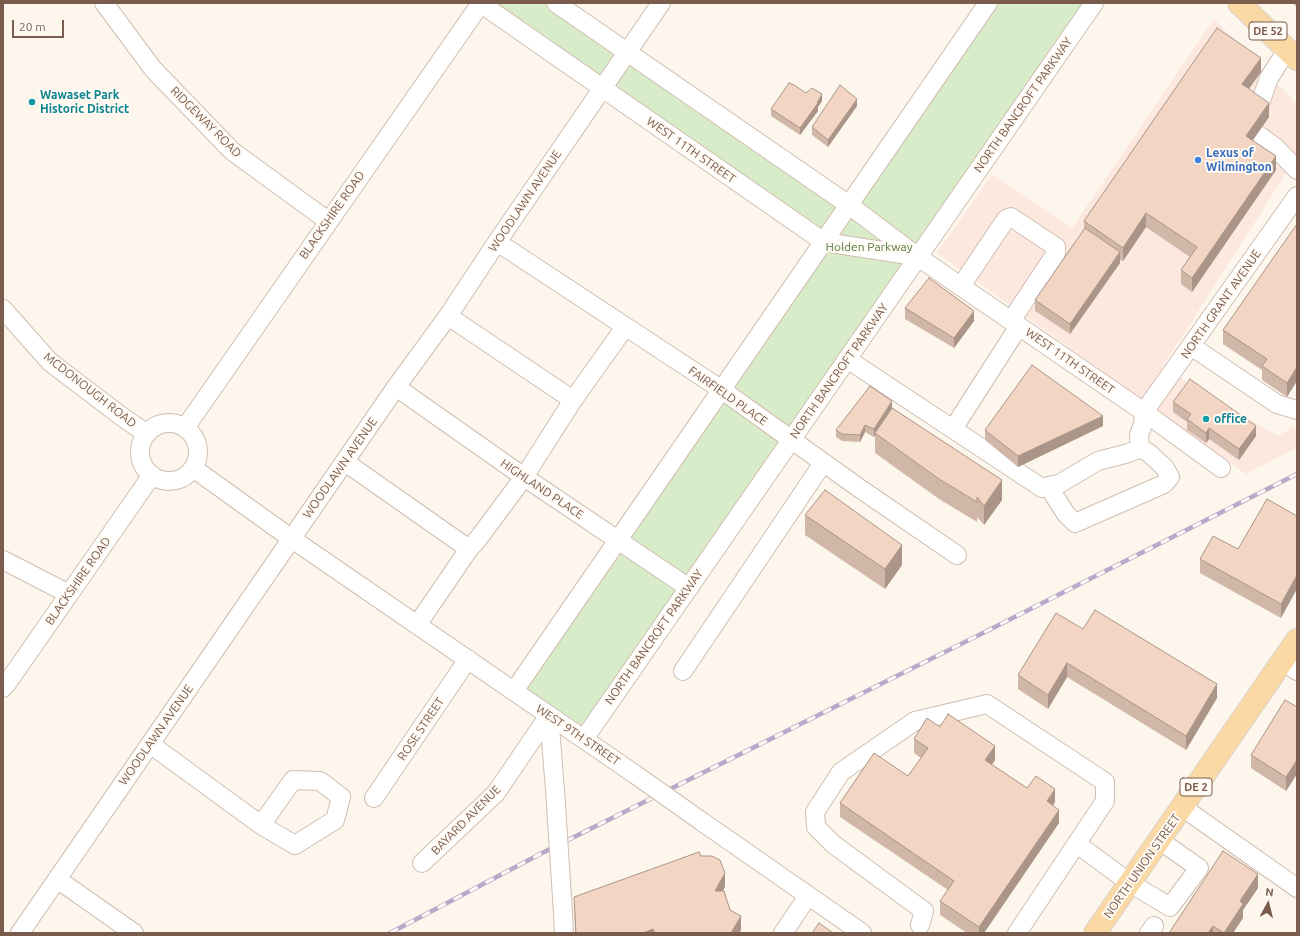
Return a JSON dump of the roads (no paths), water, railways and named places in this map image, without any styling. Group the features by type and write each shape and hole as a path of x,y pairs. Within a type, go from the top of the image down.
{"main road":[{"name":"DE 52","path":"1239,3 1292,55"},
{"name":"NORTH UNION STREET","path":"1095,933 1182,807 1290,666 1297,640"}],"street":[{"name":"RIDGEWAY ROAD","path":"104,3 153,69 232,151 328,221"},
{"name":"BLACKSHIRE ROAD","path":"185,428 480,3"},
{"name":"WEST 11TH STREET","path":"480,3 824,242 918,257"},
{"name":"WEST 11TH STREET","path":"556,3 849,205 918,257 1144,412 1221,468"},
{"name":"WOODLAWN AVENUE","path":"20,933 396,387 448,316 661,3"},
{"path":"514,691 988,3"},
{"name":"NORTH BANCROFT PARKWAY","path":"584,739 1094,3"},
{"path":"1258,109 1269,78 1292,55"},
{"path":"1257,134 1275,147 1297,170"},
{"name":"NORTH GRANT AVENUE","path":"1144,412 1297,196"},
{"path":"953,429 1056,253 1056,248 1011,217 1006,219 961,286"},
{"name":"FAIRFIELD PLACE","path":"497,242 722,390 791,441 957,555"},
{"name":"MCDONOUGH ROAD","path":"3,309 50,362 147,434"},
{"path":"448,316 572,400"},
{"path":"417,625 469,549 524,477 572,400 625,327"},
{"path":"1191,346 1277,404 1297,410"},
{"path":"847,359 1042,488 1059,484 1098,461 1129,453 1140,448"},
{"name":"HIGHLAND PLACE","path":"396,387 524,477 689,588"},
{"path":"1140,448 1139,435 1144,424 1144,412"},
{"path":"163,424 174,424 185,428 194,439 197,448 197,458 193,468 184,476 172,480 163,480 152,475 144,465 140,454 142,443 147,434 154,428 163,424"},
{"path":"1048,486 1066,514 1075,522 1164,484 1170,477 1165,468 1149,453 1140,448"},
{"path":"345,462 469,549"},
{"path":"683,671 823,463"},
{"path":"193,468 292,538"},
{"name":"BLACKSHIRE ROAD","path":"3,688 152,475"},
{"name":"WEST 9TH STREET","path":"292,538 862,933"},
{"path":"3,560 69,594"},
{"name":"ROSE STREET","path":"374,798 468,659"},
{"path":"922,930 924,911 833,844 816,827 815,812 841,772 915,721 987,704 1105,782 1106,801 1017,933"},
{"path":"549,715 564,933"},
{"name":"BAYARD AVENUE","path":"422,863 496,793 549,715"},
{"path":"150,744 261,825"},
{"path":"1182,807 1297,888"},
{"path":"1077,844 1130,883 1170,907 1199,868 1159,840"},
{"path":"57,879 134,933"},
{"path":"783,933 808,896"}],"railway":[{"path":"390,933 544,852 989,630 1297,474"}],"place":[{"name":"Wawaset Park Historic District","path":"32,102"},
{"name":"Lexus of Wilmington","path":"1198,160"},
{"name":"office","path":"1206,419"}],"park label":[{"name":"Holden Parkway","path":"869,247"}]}
